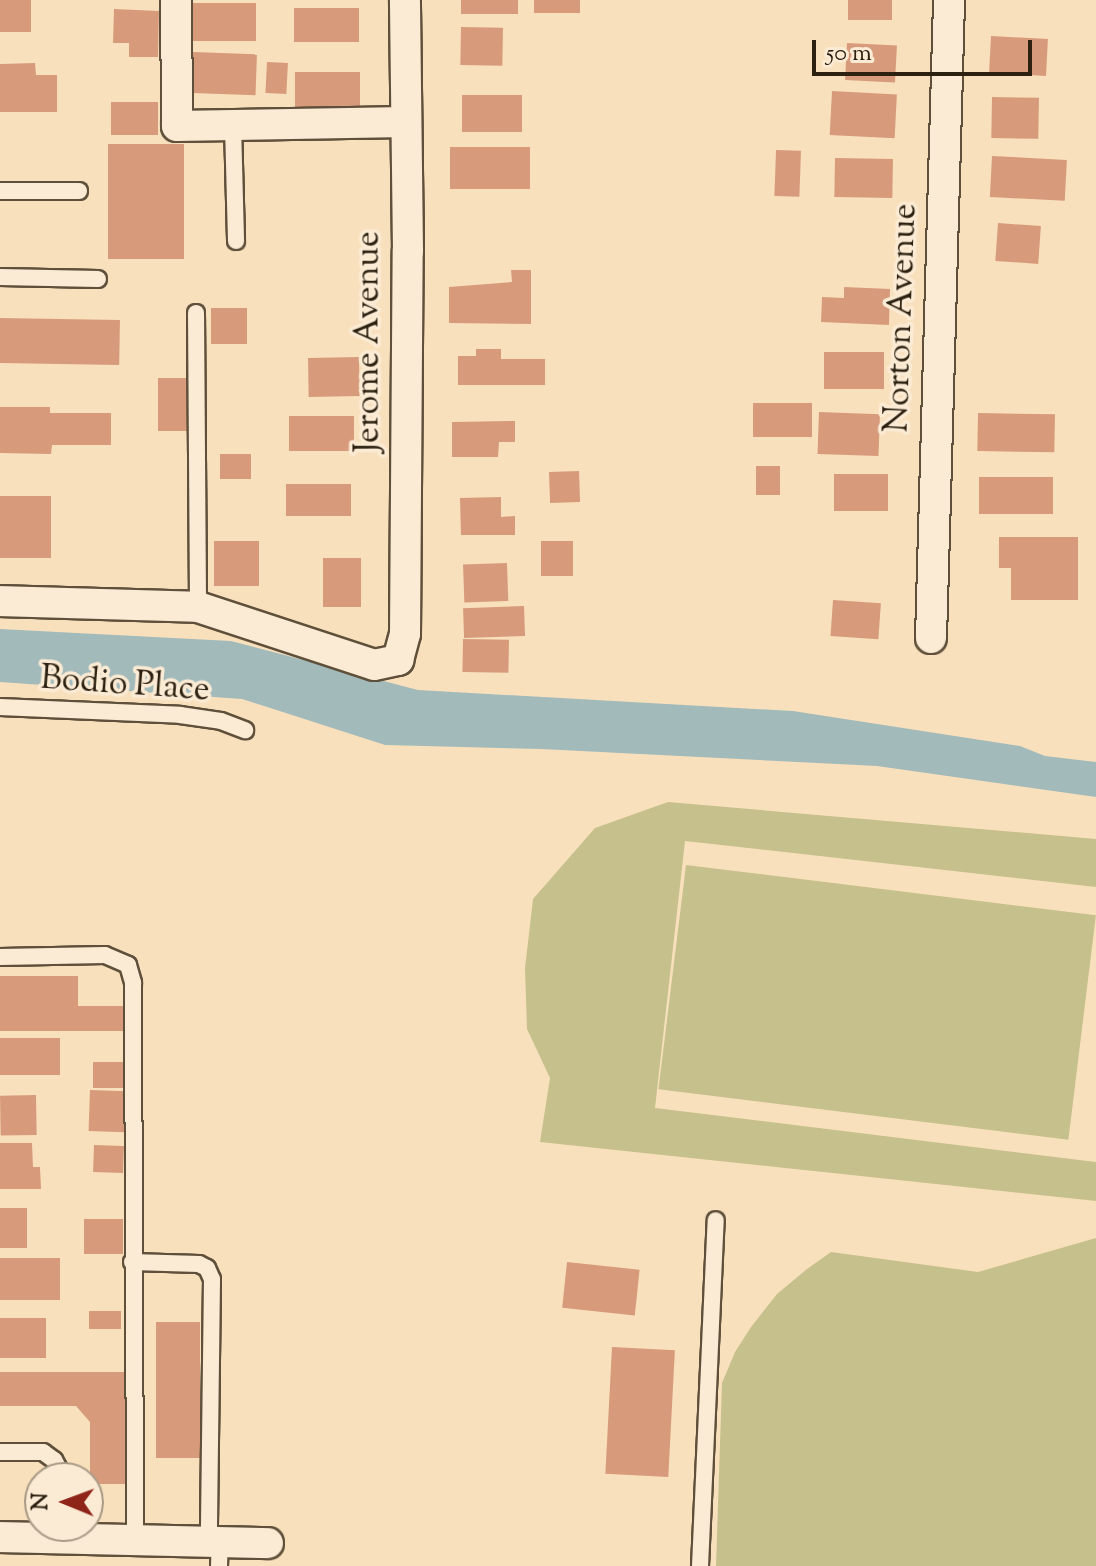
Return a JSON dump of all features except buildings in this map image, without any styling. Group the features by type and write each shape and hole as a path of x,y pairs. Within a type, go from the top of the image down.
{"street":[{"path":"176,0 177,126 406,122"},
{"name":"Jerome Avenue","path":"198,607 374,665 398,660 405,634 408,251 405,0"},
{"name":"Norton Avenue","path":"931,638 949,0"},
{"path":"0,601 198,607"},
{"path":"0,1537 24,1535"},
{"path":"104,1536 216,1550 268,1543"}],"lane":[{"path":"233,125 236,241"},
{"path":"0,191 79,191"},
{"path":"0,277 98,279"},
{"path":"196,313 198,607"},
{"name":"Bodio Place","path":"0,707 180,715 221,721 245,730"},
{"path":"0,957 105,955 128,965 133,983 135,1540"},
{"path":"700,1566 716,1220"},
{"path":"132,1262 199,1264 207,1268 212,1279 216,1550"},
{"path":"0,1452 43,1452 55,1462"}],"shaded area":[{"path":"668,802 1096,839 1096,887 685,841 655,1108 1096,1162 1096,1201 540,1142 550,1078 527,1029 525,968 533,899 595,828"},
{"path":"686,865 1096,915 1068,1140 658,1089"},
{"path":"1096,1238 1096,1566 716,1566 722,1383 735,1352 777,1294 831,1252 978,1272"}],"water":[{"path":"0,629 231,641 418,690 793,711 1020,746 1045,756 1096,762 1096,797 877,766 541,749 385,745 242,699 0,682"}]}
